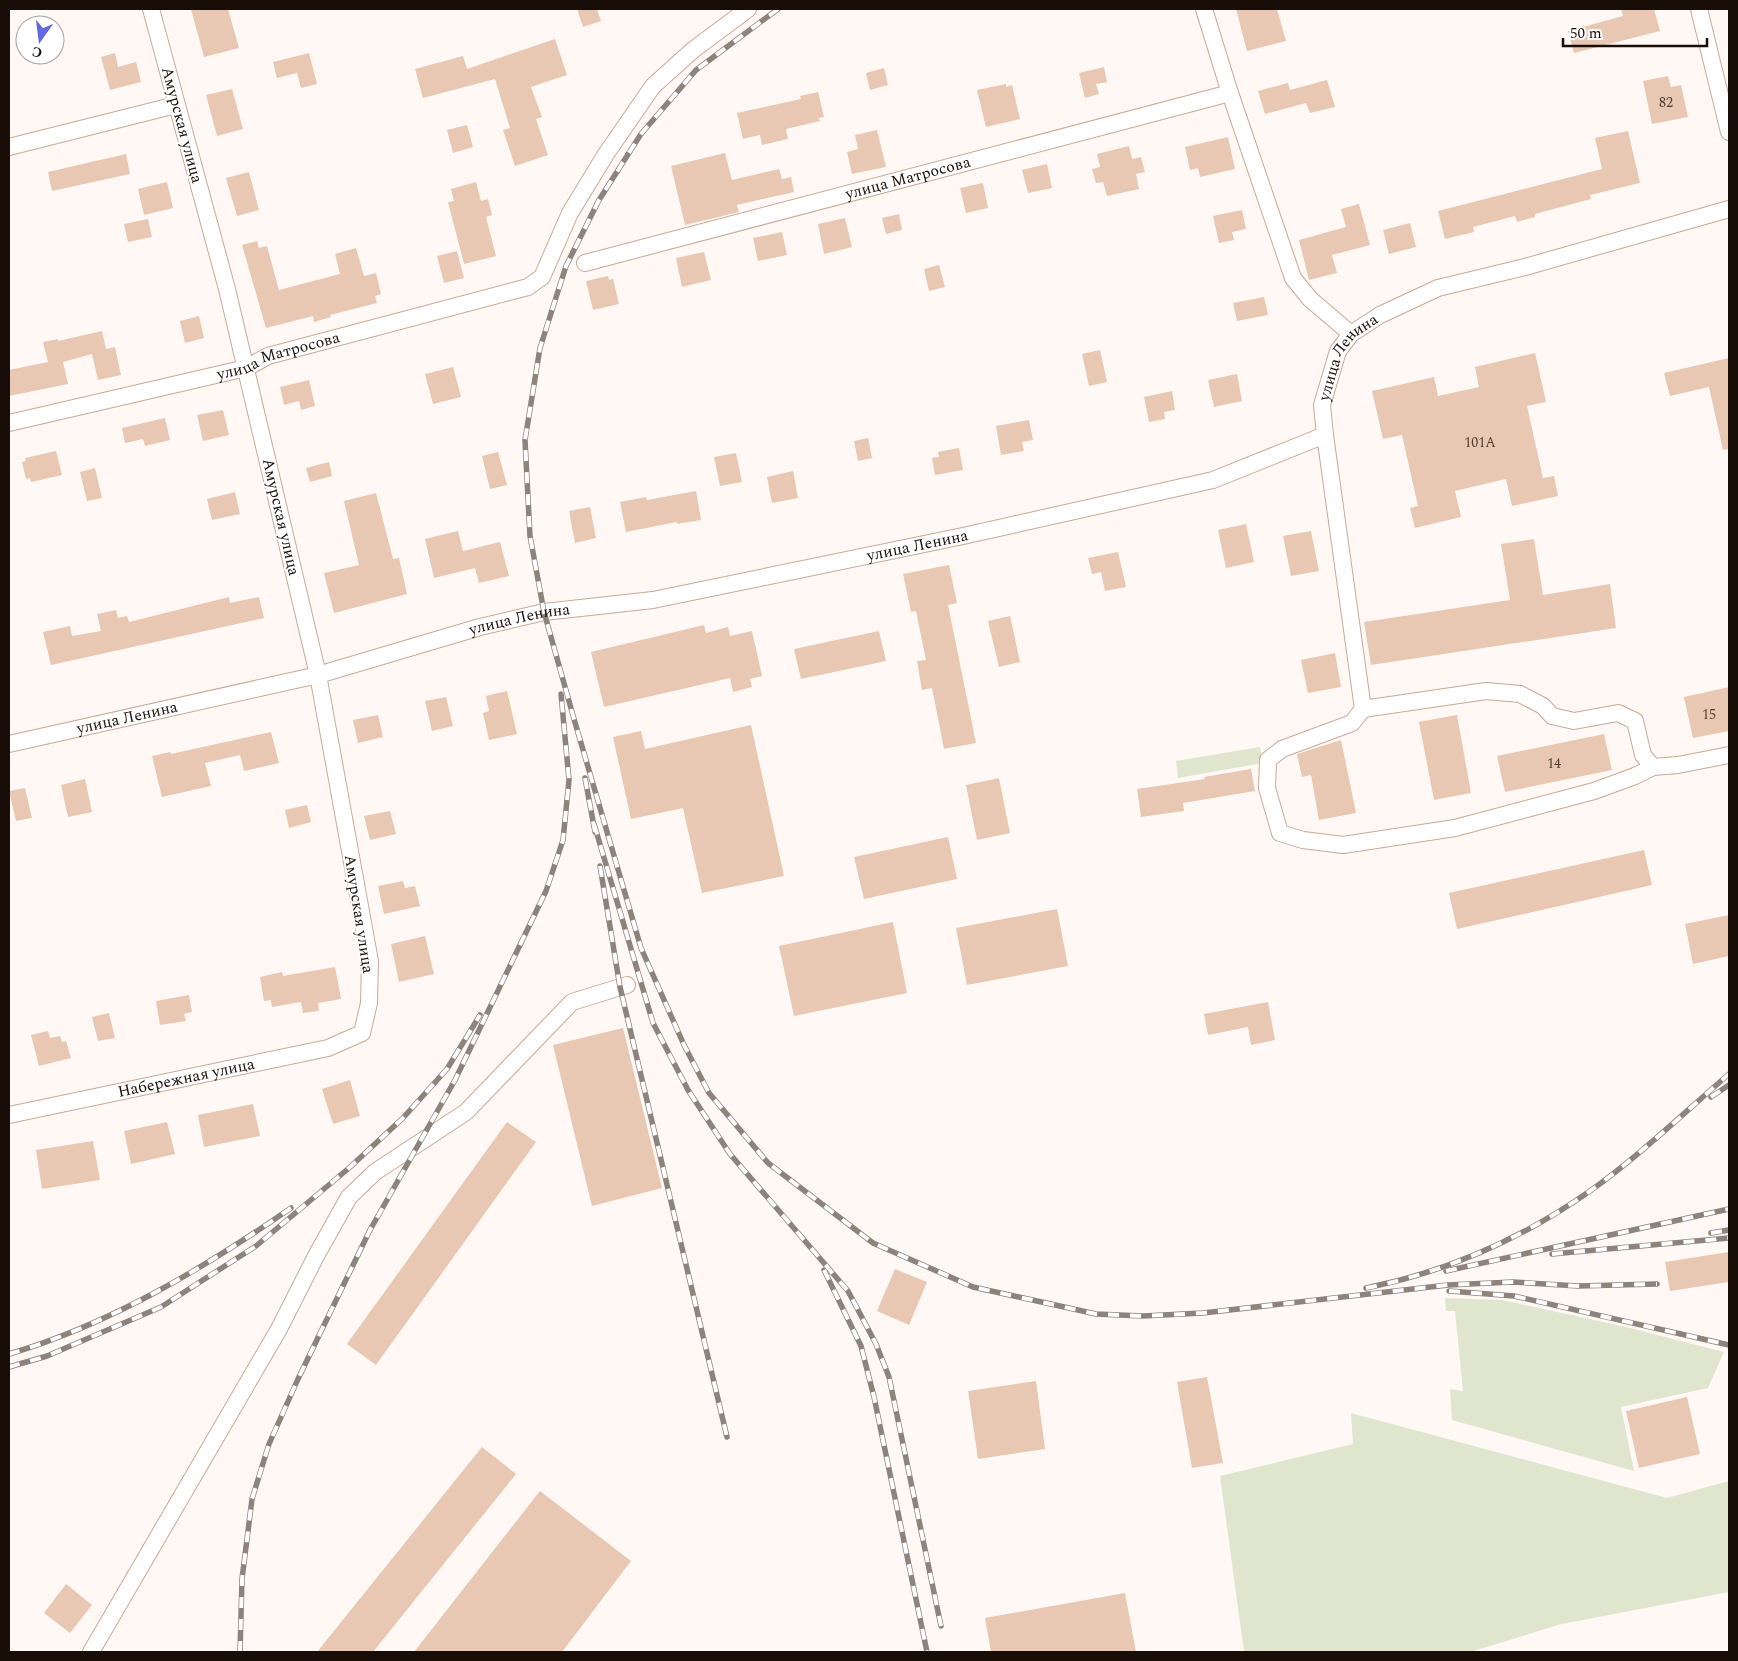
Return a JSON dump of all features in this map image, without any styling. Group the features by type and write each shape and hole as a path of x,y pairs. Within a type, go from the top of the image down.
{"street":[{"name":"Амурская улица","path":"150,9 227,289 318,675 370,961 369,1003 362,1033"},
{"name":"улица Матросова","path":"9,423 246,368 268,356 528,287 542,277 570,213 606,154 653,86 693,50 748,9"},
{"path":"1204,9 1230,93 1293,278 1310,299 1352,334"},
{"path":"1699,9 1729,132"},
{"name":"улица Матросова","path":"586,263 1230,93"},
{"path":"9,147 176,105"},
{"name":"улица Ленина","path":"9,744 318,675 480,627 544,612 653,600 963,536 1213,480 1325,436 1322,405 1338,351 1352,334 1380,315 1438,288 1525,267 1729,209"},
{"path":"1325,436 1363,708 1352,723 1282,749 1268,760 1267,788 1280,833 1303,840 1343,845 1455,828 1594,791 1635,776 1653,767 1678,765 1729,755"},
{"path":"1363,708 1486,691 1520,694 1543,706 1552,716 1574,721 1618,713 1636,721 1643,755 1653,767"},
{"path":"91,1652 279,1330 317,1254 349,1197 375,1172 466,1112 572,1002 626,985"},
{"name":"Набережная улица","path":"9,1116 328,1048 362,1033"}],"green space":[{"path":"1260,747 1263,763 1178,778 1176,761"},
{"path":"1445,1298 1502,1300 1622,1326 1724,1352 1708,1388 1621,1407 1634,1471 1452,1420 1450,1389 1463,1391 1455,1311 1446,1311"},
{"path":"1351,1413 1667,1498 1729,1481 1729,1592 1562,1624 1470,1652 1244,1652 1220,1476 1353,1444"}],"building":[{"path":"191,9 228,9 239,48 204,57"},
{"path":"577,9 597,9 601,21 583,27"},
{"path":"1236,9 1277,9 1286,41 1247,51"},
{"path":"1621,9 1654,9 1660,31 1574,53 1568,31 1623,16"},
{"path":"555,39 567,75 531,87 542,117 536,119 548,155 515,166 503,130 510,128 495,79 423,98 415,69 463,56 467,69"},
{"path":"115,53 118,67 136,62 141,82 110,90 101,57"},
{"path":"309,53 317,84 301,88 297,73 277,78 273,62"},
{"path":"1104,67 1107,82 1096,84 1099,94 1085,98 1079,73"},
{"path":"884,68 888,85 870,90 866,73"},
{"path":"1668,76 1671,87 1681,85 1688,117 1652,124 1643,81"},
{"path":"1327,80 1335,107 1310,113 1306,103 1265,114 1258,91 1288,83 1290,90"},
{"path":"1006,84 1006,87 1012,85 1020,119 986,127 977,90"},
{"path":"232,89 243,129 217,136 206,95"},
{"path":"818,92 824,117 819,118 820,121 786,129 788,139 762,145 760,135 743,139 737,113 801,99 800,96"},
{"path":"467,125 473,147 453,153 447,130"},
{"path":"877,130 886,167 852,174 847,152 858,149 855,135"},
{"path":"1628,131 1640,183 1590,195 1591,199 1535,214 1535,217 1517,222 1515,216 1473,227 1474,232 1445,239 1438,211 1602,169 1595,138"},
{"path":"1228,137 1235,169 1200,177 1198,168 1190,170 1185,147"},
{"path":"1129,146 1132,159 1141,157 1145,172 1136,174 1139,189 1107,196 1103,182 1096,183 1092,169 1100,167 1097,154"},
{"path":"725,153 732,180 779,169 782,179 791,177 794,192 737,205 739,212 685,225 671,166"},
{"path":"126,154 130,174 52,191 48,172"},
{"path":"1047,164 1052,188 1028,193 1022,170"},
{"path":"249,172 259,210 237,216 226,178"},
{"path":"167,182 173,208 144,215 138,189"},
{"path":"476,182 481,201 488,199 492,215 486,217 496,256 464,264 448,202 454,201 451,189"},
{"path":"983,183 988,208 966,213 960,188"},
{"path":"1359,204 1370,245 1332,255 1337,273 1309,280 1299,240 1346,227 1341,209"},
{"path":"1242,210 1246,229 1232,232 1234,240 1219,243 1213,216"},
{"path":"899,214 902,230 886,234 882,218"},
{"path":"845,218 852,247 824,254 818,224"},
{"path":"148,219 152,237 128,242 124,224"},
{"path":"1410,223 1416,247 1389,254 1383,230"},
{"path":"782,232 787,255 758,261 753,238"},
{"path":"257,241 259,248 267,246 279,290 340,274 335,254 356,248 364,276 376,273 381,294 375,296 377,303 330,315 331,317 314,322 313,316 266,328 242,245"},
{"path":"457,251 464,278 444,283 437,256"},
{"path":"704,252 711,280 682,287 676,258"},
{"path":"939,265 945,287 929,291 924,269"},
{"path":"608,276 609,280 613,279 619,304 593,310 586,281"},
{"path":"1264,297 1268,315 1237,321 1233,303"},
{"path":"199,316 204,338 185,343 180,321"},
{"path":"102,331 106,349 115,347 121,375 98,380 92,354 63,362 68,384 9,396 9,370 48,362 43,342 58,339 58,341"},
{"path":"1100,350 1107,382 1089,386 1082,354"},
{"path":"1535,353 1546,402 1527,406 1543,478 1554,476 1558,496 1512,506 1506,479 1455,491 1461,517 1415,528 1410,508 1418,506 1402,435 1383,439 1372,391 1434,377 1438,396 1479,387 1475,367"},
{"path":"1729,358 1729,449 1723,450 1709,387 1670,396 1664,373"},
{"path":"453,367 461,397 433,404 425,374"},
{"path":"1237,374 1242,401 1214,407 1208,380"},
{"path":"309,380 315,406 301,410 299,401 284,405 280,387"},
{"path":"1172,391 1175,410 1164,412 1165,419 1149,422 1144,397"},
{"path":"223,410 229,435 203,441 197,415"},
{"path":"165,418 170,440 145,446 143,439 125,443 122,428"},
{"path":"1029,420 1033,440 1022,442 1024,451 1001,455 996,426"},
{"path":"868,438 872,458 858,461 854,441"},
{"path":"959,448 963,470 935,475 932,458 939,457 938,452"},
{"path":"56,451 62,475 31,482 30,478 26,479 22,462 26,461 25,458"},
{"path":"498,452 507,485 490,489 482,456"},
{"path":"736,453 742,482 720,486 714,457"},
{"path":"329,462 332,476 310,482 306,468"},
{"path":"95,468 102,498 87,501 80,472"},
{"path":"793,471 798,498 772,503 767,477"},
{"path":"696,491 701,520 677,524 677,522 626,532 620,502 646,497 647,500"},
{"path":"235,492 240,514 212,520 207,499"},
{"path":"376,493 393,559 399,558 407,594 334,613 324,573 359,565 344,501"},
{"path":"590,507 596,538 575,543 569,511"},
{"path":"1246,524 1254,562 1226,568 1218,530"},
{"path":"458,531 463,551 500,542 509,576 479,583 475,568 434,578 425,539"},
{"path":"1311,531 1319,571 1291,576 1283,536"},
{"path":"1534,539 1543,595 1610,584 1616,628 1371,665 1364,622 1510,600 1501,544"},
{"path":"1118,552 1126,587 1105,591 1101,572 1092,574 1088,558"},
{"path":"949,565 957,603 948,605 976,743 944,749 932,688 922,690 917,661 926,660 916,611 911,612 903,574"},
{"path":"229,597 230,603 259,597 264,618 51,665 43,632 70,626 72,636 101,631 97,614 116,610 118,618 127,616 129,622"},
{"path":"1010,616 1020,662 999,667 988,621"},
{"path":"704,625 706,633 728,627 730,636 752,631 762,676 750,679 752,687 733,692 730,678 604,707 591,652"},
{"path":"879,631 886,661 801,679 794,649"},
{"path":"1335,653 1341,687 1308,693 1301,660"},
{"path":"1729,687 1729,731 1693,738 1684,697"},
{"path":"507,691 517,734 489,740 483,713 489,711 486,696"},
{"path":"446,697 453,726 432,731 425,701"},
{"path":"378,715 383,737 358,743 353,720"},
{"path":"1457,715 1471,793 1434,800 1419,722"},
{"path":"751,725 784,876 702,893 683,808 631,819 613,737 641,731 645,749"},
{"path":"271,732 279,763 244,771 240,755 205,763 211,786 162,797 152,756 170,752 171,754"},
{"path":"1604,734 1612,770 1505,792 1497,756"},
{"path":"1341,740 1356,813 1319,820 1311,775 1302,777 1297,754"},
{"path":"1251,769 1255,791 1183,803 1184,811 1141,817 1137,789 1205,779 1204,777"},
{"path":"999,778 1010,833 977,840 966,785"},
{"path":"85,779 92,812 68,817 61,785"},
{"path":"25,788 32,818 16,821 9,791"},
{"path":"307,805 311,822 289,828 285,810"},
{"path":"390,811 396,834 370,840 364,816"},
{"path":"948,837 957,879 864,899 854,857"},
{"path":"1644,850 1652,885 1457,929 1449,893"},
{"path":"403,881 405,888 415,886 420,906 384,914 378,886"},
{"path":"1057,909 1068,966 967,985 956,928"},
{"path":"1729,915 1729,956 1693,964 1685,924"},
{"path":"893,922 907,993 794,1016 779,946"},
{"path":"425,936 434,974 399,982 391,944"},
{"path":"335,967 341,999 318,1003 319,1011 303,1013 301,1002 272,1007 271,1000 264,1001 260,977 282,972 283,976"},
{"path":"189,995 192,1012 184,1014 186,1021 160,1025 156,1001"},
{"path":"1268,1002 1275,1040 1251,1045 1248,1027 1208,1035 1204,1014"},
{"path":"109,1013 115,1038 98,1041 92,1017"},
{"path":"623,1028 662,1188 592,1206 553,1045"},
{"path":"48,1031 50,1038 60,1036 62,1042 66,1041 71,1058 39,1066 31,1035"},
{"path":"350,1080 360,1116 333,1124 322,1089"},
{"path":"253,1104 260,1136 204,1147 198,1115"},
{"path":"167,1122 175,1154 131,1164 124,1131"},
{"path":"507,1122 536,1142 376,1365 347,1344"},
{"path":"93,1141 100,1180 42,1189 36,1150"},
{"path":"1729,1252 1729,1282 1670,1291 1665,1262"},
{"path":"895,1269 927,1282 909,1325 877,1311"},
{"path":"1207,1377 1223,1463 1192,1468 1177,1382"},
{"path":"1036,1381 1045,1449 978,1459 968,1391"},
{"path":"1687,1397 1700,1454 1639,1468 1626,1411"},
{"path":"482,1447 516,1474 373,1652 317,1652"},
{"path":"540,1491 631,1561 562,1652 414,1652"},
{"path":"66,1584 92,1605 70,1633 44,1613"},
{"path":"1125,1593 1136,1652 991,1652 985,1618"}],"railway":[{"path":"778,9 696,70 641,134 599,200 566,266 540,348 525,440 530,536 544,612 574,719 641,948 684,1045 709,1093 768,1163 873,1243 973,1287 1096,1314 1143,1316 1203,1313 1448,1285 1513,1282 1578,1286 1657,1284"},
{"path":"240,1652 242,1579 252,1499 269,1444 298,1379 370,1230 455,1080 546,891 563,840 569,780 561,694"},
{"path":"585,778 595,832"},
{"path":"594,824 653,1023 688,1090 730,1154 848,1291 876,1344 889,1377 941,1626"},
{"path":"600,866 620,987 727,1437"},
{"path":"9,1367 47,1356 161,1307 256,1246 349,1168 403,1118 447,1069 480,1015"},
{"path":"1366,1288 1425,1273 1454,1263 1538,1224 1608,1178 1729,1074"},
{"path":"1711,1097 1729,1085"},
{"path":"9,1354 47,1342 84,1327 156,1292 225,1252 291,1208"},
{"path":"1446,1271 1729,1209"},
{"path":"1711,1233 1729,1230"},
{"path":"1552,1254 1729,1238"},
{"path":"824,1270 861,1346 874,1397 927,1652"},
{"path":"1449,1291 1514,1296 1729,1345"}]}
